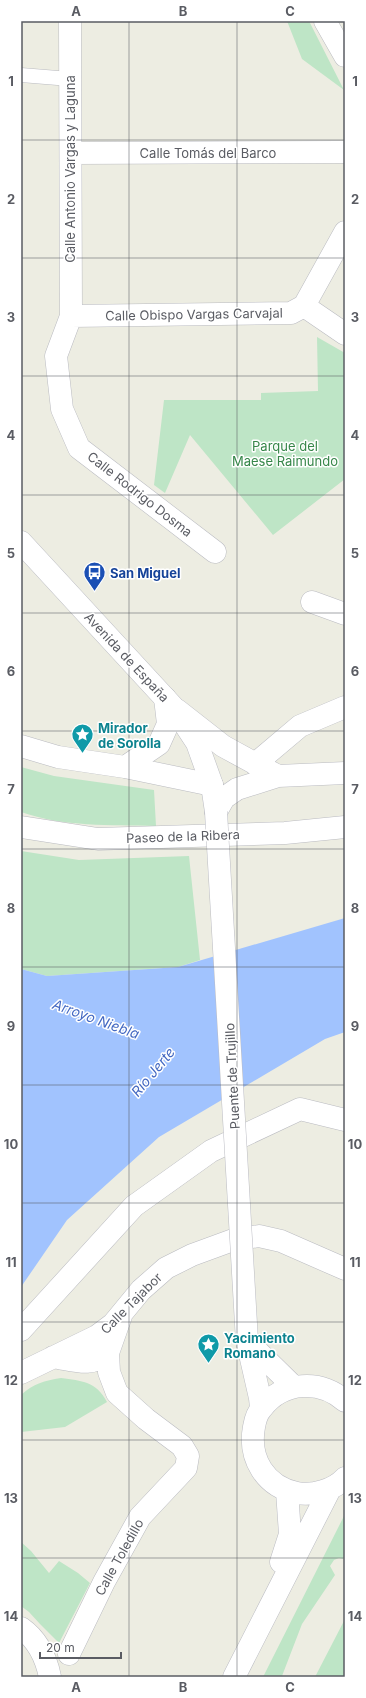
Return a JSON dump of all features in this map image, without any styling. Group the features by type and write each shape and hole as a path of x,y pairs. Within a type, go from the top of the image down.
{"street":[{"name":"Calle Antonio Vargas y Laguna","path":"70,21 70,316"},
{"path":"325,21 345,56"},
{"name":"Calle Tomás del Barco","path":"71,153 345,153"},
{"path":"345,232 304,306 345,334"},
{"name":"Calle Obispo Vargas Carvajal","path":"70,316 291,313 304,306"},
{"name":"Calle Rodrigo Dosma","path":"70,316 56,356 62,409 79,448 215,552"},
{"name":"Avenida de España","path":"21,542 169,703 197,743 212,785 216,812"},
{"path":"312,602 345,614"},
{"path":"169,703 224,746 278,776"},
{"path":"125,767 159,744 168,724 169,703"},
{"path":"255,764 300,726 345,707"},
{"path":"21,746 58,756 125,767 212,785"},
{"path":"216,812 224,798 237,789 278,776 345,773"},
{"name":"Puente de Trujillo","path":"216,812 247,1341 261,1408"},
{"name":"Paseo de la Ribera","path":"22,827 98,839 284,833 345,826"},
{"path":"21,1330 134,1206 212,1151 300,1109 345,1120"},
{"name":"Calle Tajabor","path":"21,1373 97,1336 121,1316 141,1290 166,1268 192,1255 233,1240 259,1236 281,1241 345,1269"},
{"name":"Calle Toledillo","path":"69,1654 104,1582 140,1517 186,1468 188,1456 182,1446 146,1419 117,1393 109,1372 108,1353 121,1316"},
{"path":"247,1341 294,1387"},
{"path":"53,1357 91,1362 100,1360 108,1353"},
{"path":"338,1483 316,1493 302,1494 287,1491 273,1483 261,1470 254,1455 252,1438 255,1421 261,1408 277,1394 294,1387 309,1385 324,1388 337,1394 345,1401"},
{"path":"234,1677 338,1483"},
{"path":"265,1617 290,1534 287,1491"},
{"path":"21,1628 28,1633 39,1646 47,1662 50,1677"}],"lane":[{"path":"21,75 70,79"}],"green space":[{"path":"287,21 309,21 344,90 302,59"},
{"name":"Parque del Maese Raimundo","path":"317,337 345,353 345,479 273,535 190,435 165,493 154,485 164,400 261,400 261,393 318,391"},
{"path":"21,767 54,776 154,790 156,826 70,823 37,817 21,812"},
{"path":"21,851 79,860 189,856 200,960 178,967 47,976 21,969"},
{"path":"61,1378 88,1383 103,1395 107,1402 65,1427 21,1432 21,1395 40,1383"},
{"path":"345,1514 345,1555 343,1559 339,1558 334,1560 330,1566 335,1575 302,1624 282,1676 263,1677"},
{"path":"21,1542 31,1551 49,1573 59,1561 78,1573 90,1583 59,1643 29,1612 21,1606"},
{"path":"345,1619 345,1677 315,1677"}],"water":[{"path":"345,918 345,1032 325,1039 159,1137 67,1220 21,1287 21,969 47,976 178,967"}],"place":[{"name":"San Miguel","path":"95,592"},
{"name":"Mirador de Sorolla","path":"83,754"},
{"name":"Yacimiento Romano","path":"208,1364"}],"water label":[{"name":"Arroyo Niebla","path":"96,1019"},
{"name":"Río Jerte","path":"153,1072"}]}
